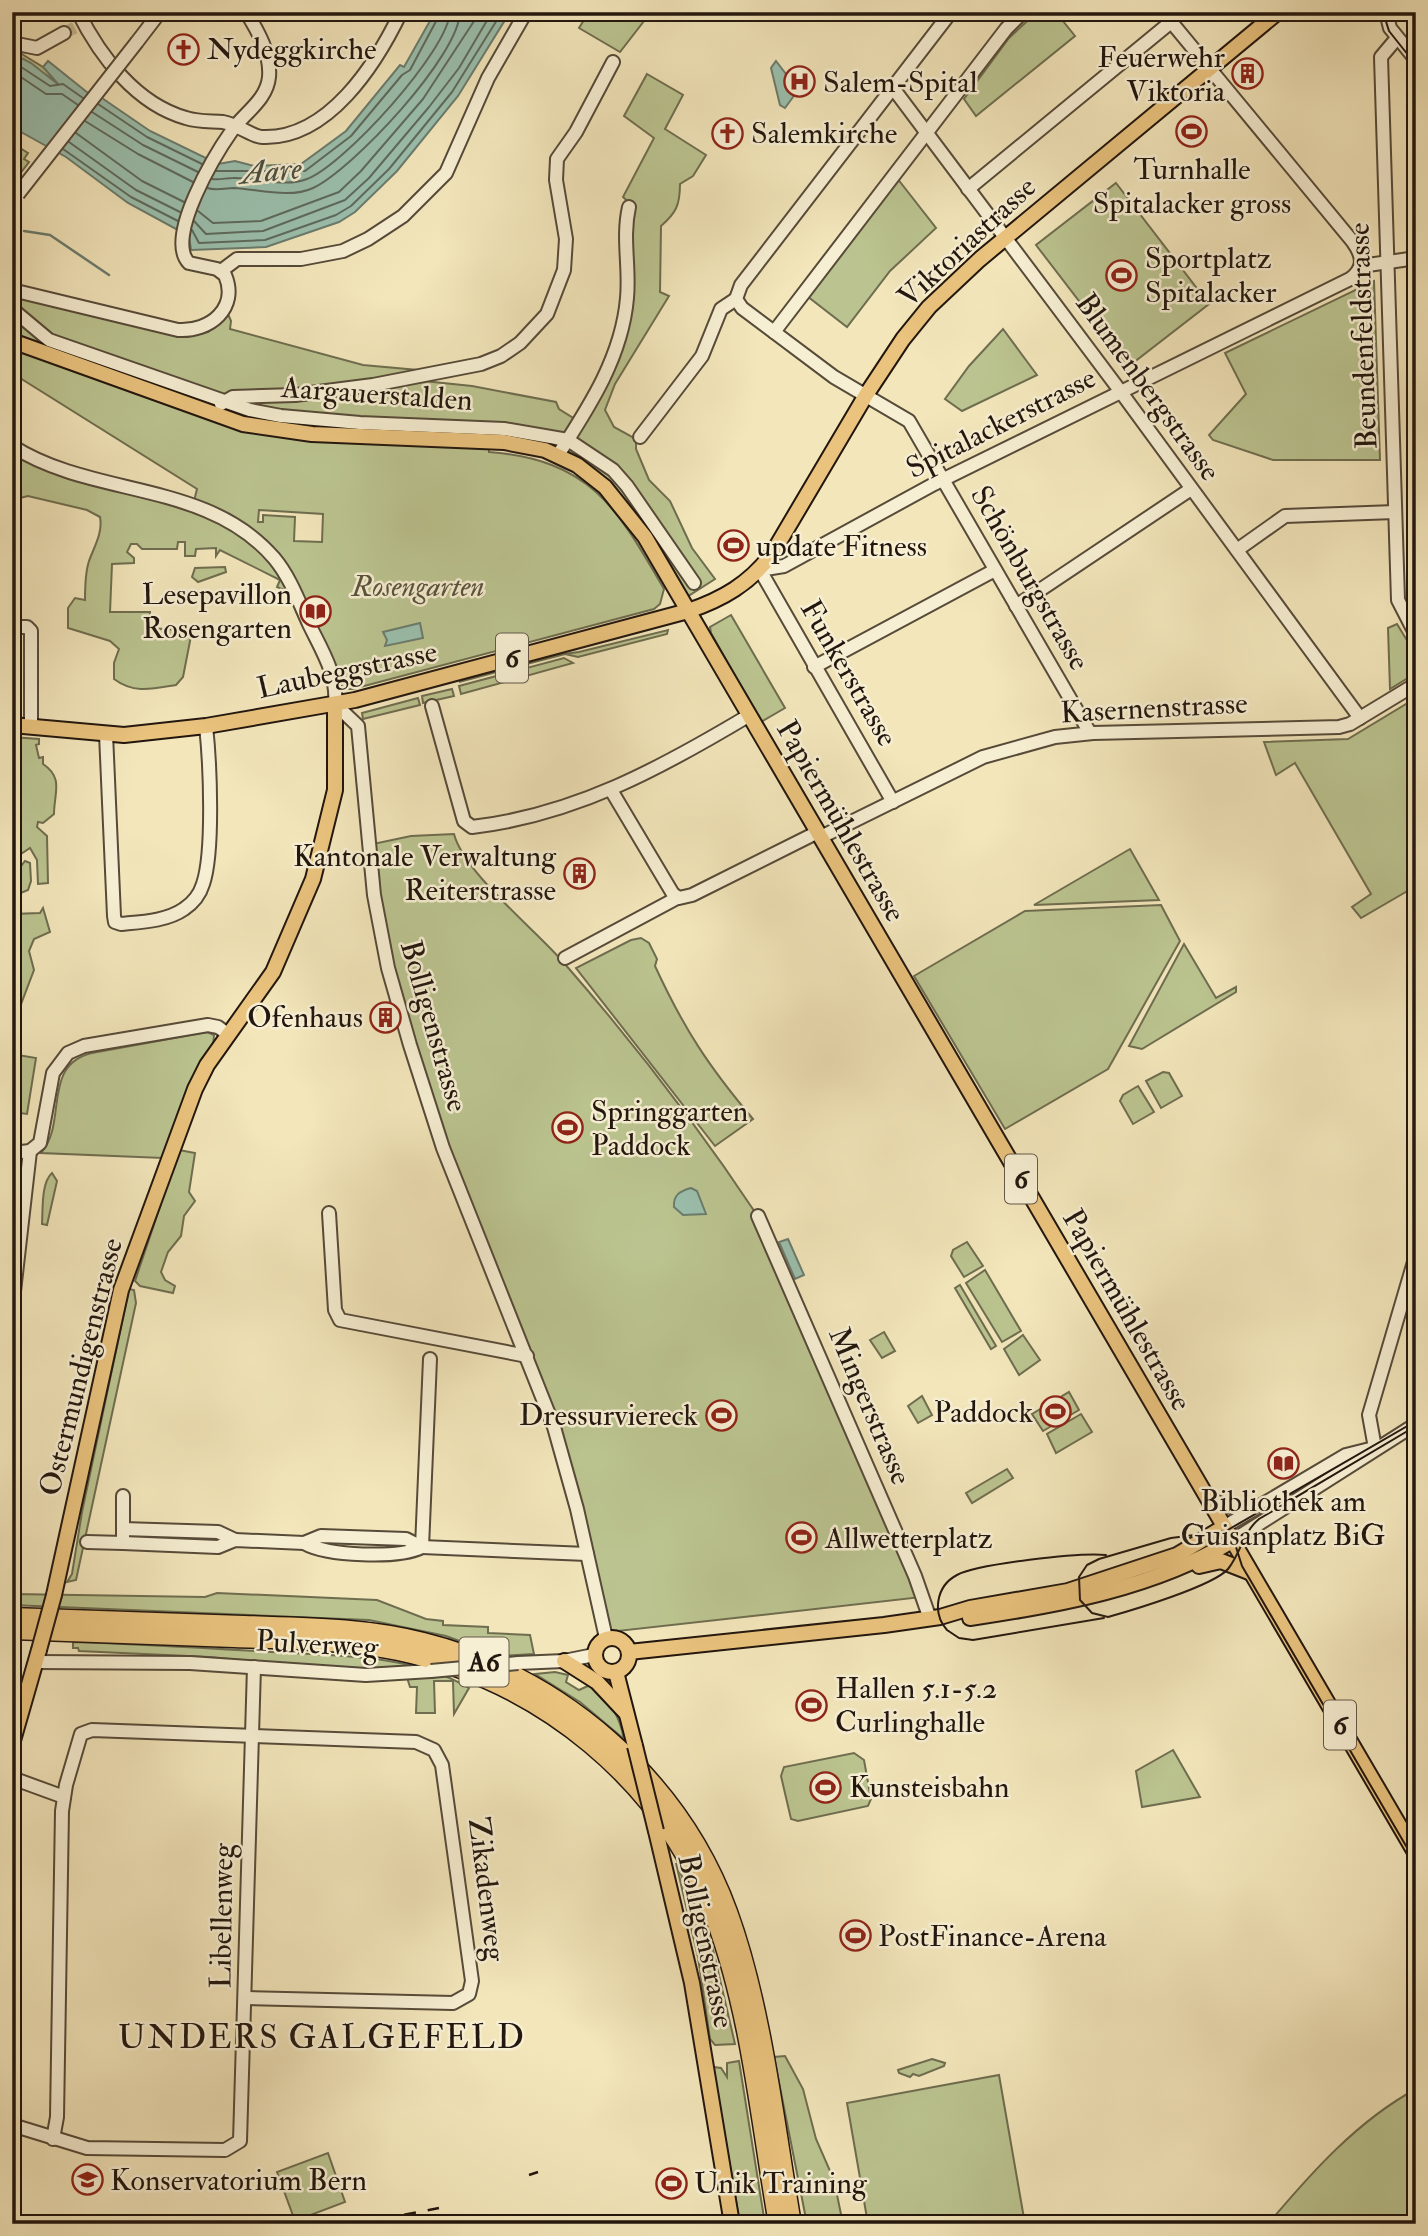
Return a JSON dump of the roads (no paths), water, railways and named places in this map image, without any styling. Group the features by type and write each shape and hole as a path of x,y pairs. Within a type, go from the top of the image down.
{"highway":[{"name":"A6","path":"12,1617 320,1628 397,1636 447,1649 501,1669 544,1692 587,1722 646,1776 678,1817 705,1862 727,1909 751,1996 792,2224"},
{"name":"A6","path":"12,1630 293,1640 395,1650 442,1662 494,1682 537,1704 579,1733 624,1774 666,1826 693,1869 714,1916 738,1998 778,2224"}],"main road":[{"name":"Viktoriastrasse","path":"688,611 735,591 760,570 866,395 929,307 1005,238 1278,12"},
{"name":"Aargauerstalden","path":"12,341 213,415 277,430 504,442 558,455 597,480 624,507 688,611"},
{"name":"Laubeggstrasse","path":"12,725 142,735 206,726 335,704 688,611"},
{"name":"Papiermühlestrasse","path":"688,611 1416,1854"},
{"name":"Ostermundigenstrasse","path":"12,1744 54,1595 126,1273 195,1088 273,972 313,879 335,790 335,704"},
{"path":"1122,1583 1224,1527"},
{"path":"629,1652 935,1618 970,1608 1122,1583 1196,1560 1232,1541"},
{"path":"1122,1583 1140,1586 1215,1561 1240,1566 1254,1578"},
{"path":"606,1639 621,1641 629,1652 626,1666 616,1672 602,1669 594,1655 599,1644 606,1639"},
{"path":"564,1661 597,1682 626,1713"},
{"name":"Bolligenstrasse","path":"616,1672 692,1983 732,2224"}],"street":[{"path":"15,198 160,12"},
{"path":"12,289 173,329 191,330 210,323 226,307 228,284 221,271 189,263 182,251 181,233 212,161 237,124 261,96 269,75 267,53 246,12"},
{"path":"12,43 37,48 76,24 133,87 170,112 189,119 237,124 260,137 292,134 313,124 377,60 401,12"},
{"path":"221,271 237,259 301,259 343,251 403,216 446,173 488,78 526,12"},
{"path":"640,437 702,356 720,309 736,296 951,12"},
{"path":"774,332 1006,29 1023,12"},
{"path":"1386,12 1397,38 1416,60"},
{"path":"968,189 1167,17 1353,242 1361,256 1361,266 1416,258"},
{"name":"Beundenfeldstrasse","path":"1397,38 1381,57 1395,512 1398,600 1416,635"},
{"path":"213,415 223,402 233,397 295,395 373,385 481,364 501,356 520,343 547,314 564,270 566,239 556,180 556,159 573,137 613,62"},
{"name":"Blumenbergstrasse","path":"893,88 1121,392 1360,718"},
{"path":"558,455 604,377 622,326 628,290 625,233 629,207"},
{"name":"Spitalackerstrasse","path":"760,570 784,566 943,480 1350,279 1361,266"},
{"name":"Schönburgstrasse","path":"736,296 742,308 834,377 909,421 1090,733"},
{"name":"Aargauerstalden","path":"12,309 50,340 223,402 281,416 504,429 568,440 613,470 628,486 694,583"},
{"path":"12,446 58,470 151,492 201,508 263,548 285,574 335,680 335,704"},
{"path":"1016,606 1191,489"},
{"path":"1237,550 1285,516 1395,512"},
{"name":"Funkerstrasse","path":"760,570 893,802"},
{"path":"814,667 995,570"},
{"path":"12,627 30,629 31,727"},
{"name":"Kasernenstrasse","path":"565,958 677,898 688,897 990,754 1055,737 1090,733 1339,727 1360,718 1416,684"},
{"name":"Bolligenstrasse","path":"335,704 358,726 375,905 388,968 417,1070 447,1158 527,1356 566,1465 606,1639"},
{"path":"432,706 467,825 542,814 611,790 659,768 748,716"},
{"path":"106,734 114,916 117,924 175,914 188,905 201,889 206,871 209,821 206,726"},
{"path":"611,790 677,898"},
{"path":"12,1309 30,1152 43,1136 55,1068 68,1053 85,1046 206,1025 218,1027 229,1035"},
{"path":"12,1153 30,1152"},
{"path":"329,1213 335,1310 340,1320 527,1356"},
{"name":"Mingerstrasse","path":"758,1216 935,1618"},
{"path":"1375,1448 1369,1415 1416,1255"},
{"path":"422,1547 430,1359"},
{"path":"1232,1541 1416,1424"},
{"path":"1224,1527 1346,1455 1375,1448"},
{"path":"1208,1499 1240,1509 1255,1506 1278,1494"},
{"path":"123,1496 123,1543"},
{"path":"122,1529 218,1532 235,1540 304,1543 321,1536 382,1538 408,1540 422,1547 587,1553"},
{"path":"87,1542 218,1547 235,1540"},
{"name":"Pulverweg","path":"38,1656 366,1675 564,1661 594,1655"},
{"name":"Libellenweg","path":"12,2126 94,2148 225,2150 236,2146 243,2134 254,1667"},
{"name":"Zikadenweg","path":"53,2139 57,2117 64,1797 78,1741 89,1730 416,1742 434,1750 442,1765 447,1791 473,1983 468,1996 453,2003 246,1998"},
{"path":"12,1778 64,1797"}],"water":[{"name":"Aare","path":"435,12 510,12 458,96 397,171 355,212 339,222 266,247 191,250 189,236 128,203 66,157 12,127 12,53 31,63 59,85 43,67 48,61 93,97 96,94 150,131 218,164 235,161 254,166 301,164 346,131 400,65 404,67"},
{"path":"776,61 786,74 807,71 812,82 805,92 799,89 785,108 780,105 771,68"},
{"path":"420,623 423,638 385,646 387,640 383,632"},
{"path":"691,1188 697,1191 706,1214 683,1215 674,1207 678,1194"},
{"path":"788,1239 804,1275 795,1279 779,1242"}],"waterway":[{"path":"24,231 50,235 109,275"}],"tunnel":[{"path":"64,33 76,27"}],"tram line":[{"path":"1383,12 1389,31 1416,65"},
{"path":"1416,1421 1226,1531 1171,1538 1087,1565 1079,1577 1080,1600 1092,1613 1108,1617 1172,1597 1220,1576 1228,1569 1249,1530 1259,1519 1416,1426"},
{"path":"1236,1547 1242,1566 1416,1863"},
{"path":"1104,1618 973,1640 959,1638 947,1630 939,1616 938,1608 944,1586 957,1575 968,1571 1030,1560 1106,1555"}],"railway":[{"path":"529,2175 538,2172"},
{"path":"357,2224 439,2208"}],"place":[{"name":"Nydeggkirche","path":"184,49"},
{"name":"Feuerwehr Viktoria","path":"1248,74"},
{"name":"Salem-Spital","path":"800,82"},
{"name":"Turnhalle Spitalacker gross","path":"1192,131"},
{"name":"Salemkirche","path":"728,133"},
{"name":"Sportplatz Spitalacker","path":"1122,275"},
{"name":"update Fitness","path":"733,546"},
{"name":"Lesepavillon Rosengarten","path":"315,611"},
{"name":"Kantonale Verwaltung Reiterstrasse","path":"579,873"},
{"name":"Ofenhaus","path":"386,1017"},
{"name":"Springgarten Paddock","path":"568,1128"},
{"name":"Paddock","path":"1056,1412"},
{"name":"Dressurviereck","path":"721,1415"},
{"name":"Bibliothek am Guisanplatz BiG","path":"1283,1463"},
{"name":"Allwetterplatz","path":"802,1538"},
{"name":"Hallen 5.1-5.2 Curlinghalle","path":"812,1705"},
{"name":"Kunsteisbahn","path":"826,1787"},
{"name":"PostFinance-Arena","path":"855,1936"},
{"name":"Konservatorium Bern","path":"87,2180"},
{"name":"Unik Training","path":"671,2183"}],"district":[{"name":"UNDERS GALGEFELD","path":"322,2037"}],"park label":[{"name":"Rosengarten","path":"418,586"}]}
